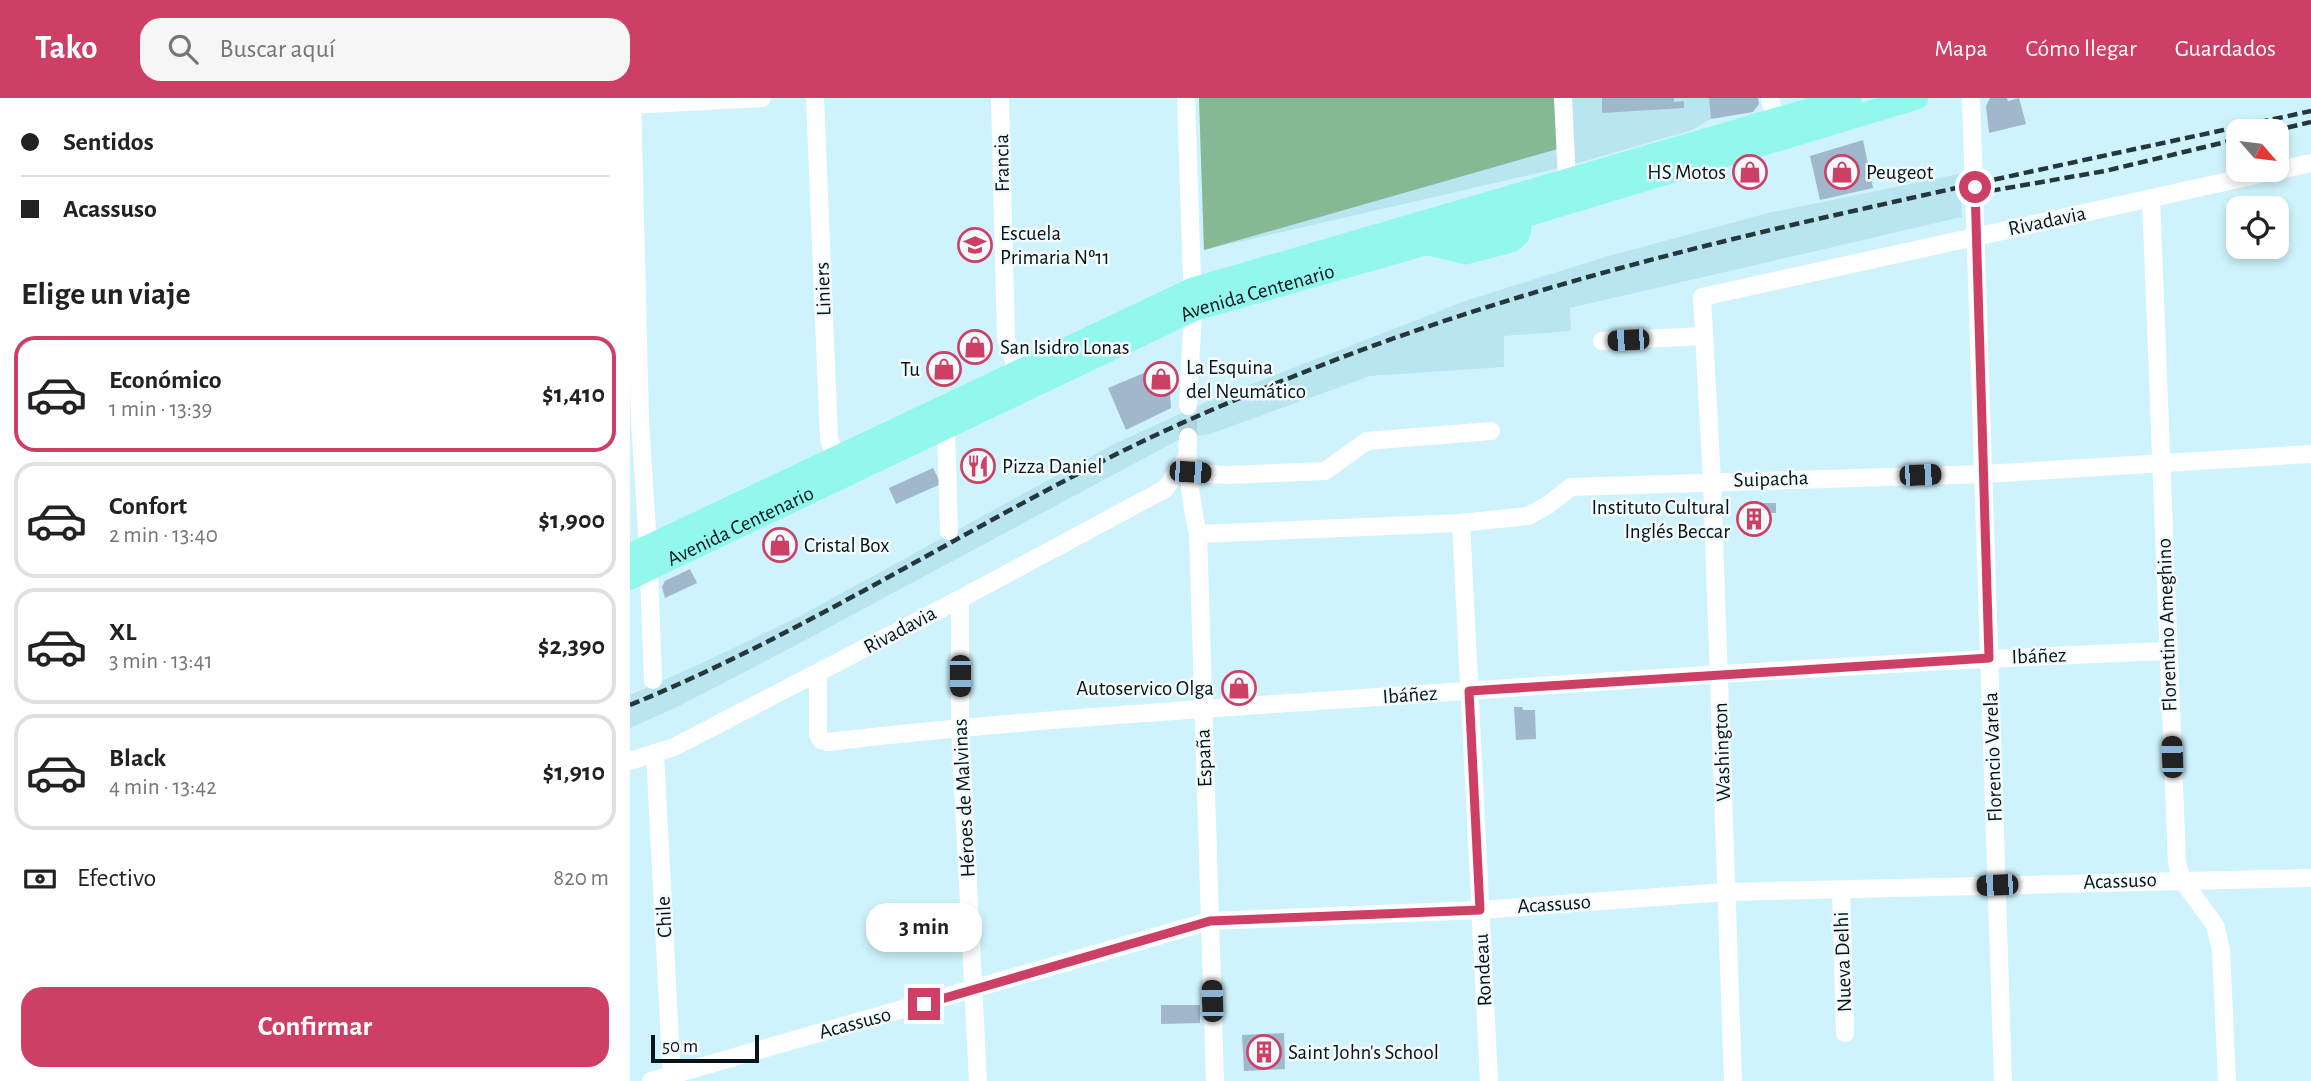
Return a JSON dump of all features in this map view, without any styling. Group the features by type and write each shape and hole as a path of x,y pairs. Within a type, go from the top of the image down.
{"main road":[{"name":"Avenida Centenario","path":"639,574 840,468 1193,300 1777,131 1850,98"},
{"name":"Avenida Centenario","path":"1515,207 1567,180 1917,98"},
{"name":"Avenida Centenario","path":"1193,300 1426,244 1466,253 1511,241 1520,229 1515,207"},
{"name":"Avenida Centenario","path":"639,550 946,428 1021,381"}],"street":[{"path":"653,680 639,574 631,103 762,98"},
{"name":"Liniers","path":"815,98 829,439 840,468"},
{"name":"Francia","path":"1000,98 1006,339 1021,381"},
{"path":"1185,98 1193,300 1188,406"},
{"path":"1563,98 1567,180"},
{"path":"1770,98 1777,131"},
{"name":"Florencio Varela","path":"1971,98 1978,236 2003,1081"},
{"name":"Rivadavia","path":"1702,297 2311,163"},
{"name":"Florentino Ameghino","path":"2151,198 2176,863 2182,880 2215,925 2221,950 2227,1081"},
{"name":"Washington","path":"1702,297 1720,673 1732,1081"},
{"path":"1602,341 1704,336"},
{"path":"946,428 950,531"},
{"path":"1188,466 1227,475 1325,471 1367,440 1491,431"},
{"name":"España","path":"1188,437 1191,502 1198,534 1215,1081"},
{"name":"Suipacha","path":"1198,534 1461,523 1528,516 1548,505 1570,487 1984,474 2311,454"},
{"name":"Rivadavia","path":"630,761 674,747 960,599 1165,489 1188,466"},
{"path":"1165,489 1183,493 1191,502"},
{"name":"Rondeau","path":"1461,523 1489,1081"},
{"name":"Héroes de Malvinas","path":"960,599 960,727 978,1081"},
{"name":"Ibáñez","path":"818,674 818,734 821,740 828,742 960,727 1720,673 2168,651"},
{"name":"Chile","path":"655,752 672,1077"},
{"name":"Acassuso","path":"651,1081 1210,921 1480,910 1726,892 2311,878"},
{"name":"Nueva Delhi","path":"1841,890 1845,1033"}],"shaded area":[{"path":"1199,98 1710,98 1711,119 1692,130 1568,166 1204,250"},
{"path":"1959,174 1962,217 1570,308 1571,331 1504,336 1504,367 1370,376 1210,434 1182,438 785,651 675,708 630,728 630,695 800,616 1114,444 1208,401 1468,300 1605,257 1768,213"}],"green space":[{"path":"1199,98 1559,98 1561,148 1204,250"}],"building":[{"path":"1602,98 1674,98 1674,102 1684,101 1684,108 1602,113"},
{"path":"1709,98 1758,98 1759,104 1753,112 1711,119"},
{"path":"1990,98 2007,98 2008,101 2019,98 2026,124 1989,133 1986,106"},
{"name":"Peugeot","path":"1863,140 1873,188 1820,200 1810,156"},
{"path":"1168,363 1171,408 1126,430 1108,388"},
{"name":"Pizza Daniel","path":"979,448 989,475 970,482 968,458 972,451"},
{"path":"933,468 941,484 896,504 889,488"},
{"name":"Instituto Cultural Inglés Beccar","path":"1760,503 1776,503 1776,513 1770,513 1770,527 1739,525 1739,510 1760,510"},
{"path":"690,569 697,583 665,598 662,587 665,581"},
{"name":"Autoservico Olga","path":"1226,677 1253,677 1253,698 1226,698"},
{"path":"1514,707 1535,710 1536,739 1516,740"},
{"path":"1161,1005 1200,1005 1200,1023 1161,1024"},
{"name":"Saint John's School","path":"1284,1033 1285,1069 1244,1071 1242,1035"}],"tunnel":[{"path":"1188,406 1188,437"}],"railway":[{"path":"630,705 759,646 1072,477 1154,436 1213,409 1362,350 1505,301 1723,241 2311,111"},
{"path":"2289,127 2311,122"},
{"path":"1961,196 2105,171 2226,142"}],"place":[{"name":"HS Motos","path":"1750,172"},
{"name":"Peugeot","path":"1842,172"},
{"name":"Escuela Primaria Nº11","path":"975,245"},
{"name":"San Isidro Lonas","path":"975,347"},
{"name":"Tu","path":"944,369"},
{"name":"La Esquina del Neumático","path":"1161,379"},
{"name":"Pizza Daniel","path":"978,466"},
{"name":"Instituto Cultural Inglés Beccar","path":"1754,519"},
{"name":"Cristal Box","path":"780,545"},
{"name":"Autoservico Olga","path":"1239,688"},
{"name":"Saint John's School","path":"1264,1052"}],"route":[{"path":"924,1004 1210,921 1480,910 1469,691 1989,658 1975,187"}]}
